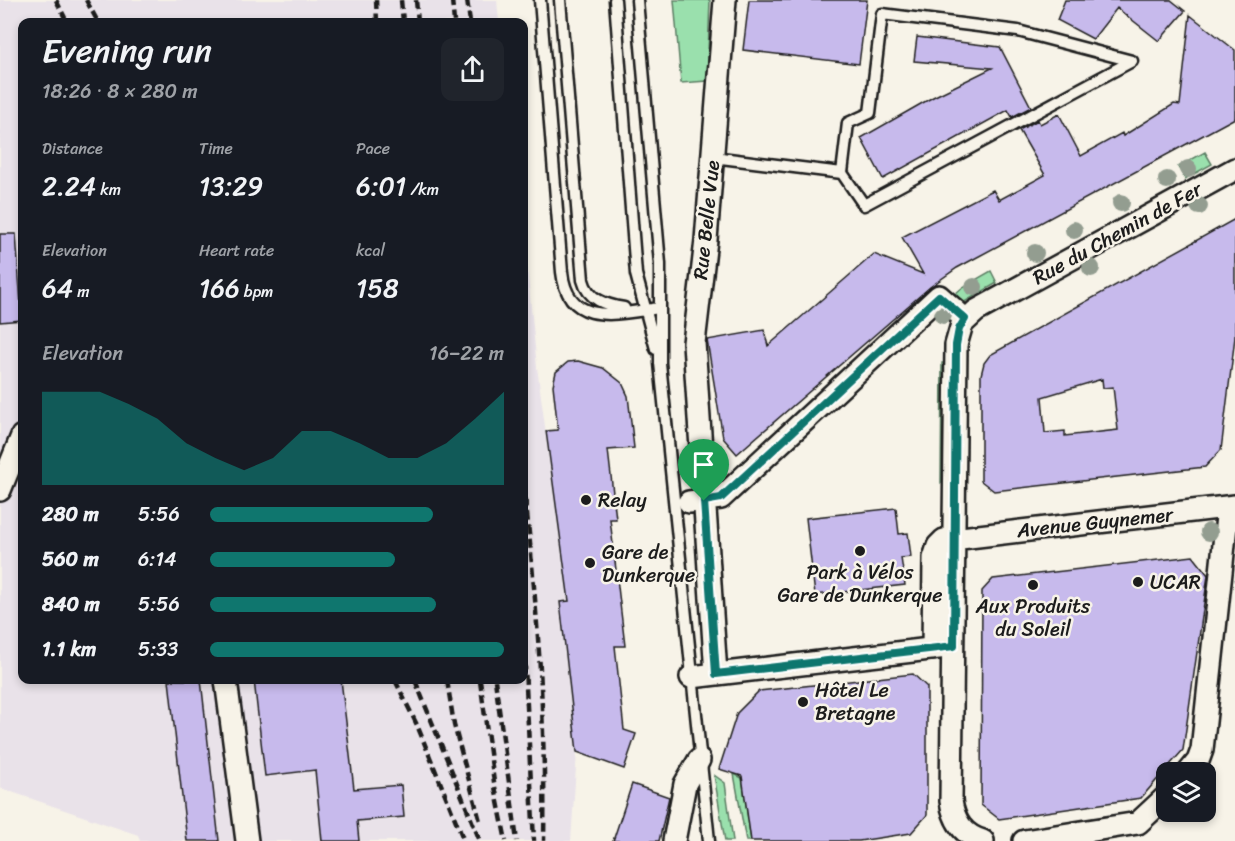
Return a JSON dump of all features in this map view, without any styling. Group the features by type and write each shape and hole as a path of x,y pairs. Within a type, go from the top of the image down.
{"street":[{"name":"Rue Belle Vue","path":"716,674 696,502 700,439 694,343 706,240 725,0"},
{"name":"Rue du Chemin de Fer","path":"965,319 1235,169"},
{"path":"696,502 721,498 939,296 965,319 959,329 956,345 955,537 943,647 951,801 955,818 976,838"},
{"path":"0,490 18,446"},
{"path":"1197,762 1202,750 1232,506"},
{"name":"Avenue Guynemer","path":"955,537 1232,506"},
{"path":"691,677 943,647"},
{"path":"227,684 247,841"},
{"path":"674,841 683,791 699,760"},
{"path":"1024,841 1138,823 1156,806"}],"lane":[{"path":"540,0 565,289 571,300 588,312 601,314 660,309"},
{"path":"560,0 584,286 592,296 604,303 646,310"},
{"path":"615,0 636,274 660,363"},
{"path":"637,0 660,264 660,363 709,841"},
{"path":"713,157 842,173 864,205 1132,61 1018,31 882,14 870,113 848,123 842,173"}],"shaded area":[{"path":"0,0 497,0 499,18 18,18 18,684 528,684 528,277 537,367 548,449 551,449 569,601 560,602 577,752 571,841 140,841 138,835 0,788"}],"green space":[{"path":"674,0 710,0 707,81 681,83"},
{"path":"1205,152 1212,164 1185,179 1178,167"},
{"path":"991,271 997,283 956,307 948,300 963,287"},
{"path":"942,363 950,363 949,483 941,483"},
{"path":"734,774 742,778 751,841 746,841"},
{"path":"714,775 725,783 733,841 725,841"}],"building":[{"path":"749,0 867,0 859,64 743,50"},
{"path":"1065,0 1171,0 1185,11 1159,41 1117,8 1093,39 1057,20"},
{"path":"1190,15 1235,50 1235,118 957,268 930,287 737,454 723,438 707,340 764,330 768,346 874,254 923,274 902,237 993,190 999,200 1045,175 1019,130 1038,120 1040,124 1059,114 1081,156 1122,133 1123,136 1174,104 1180,105"},
{"path":"917,37 1000,47 1031,107 1012,117 1008,110 883,179 861,138 933,97 992,68 914,61"},
{"path":"1235,219 1235,337 1221,450 1205,467 994,491 981,481 981,375 984,363 990,355","holes":["1102,379 1103,388 1113,387 1118,430 1065,436 1065,431 1045,433 1042,397"]},
{"path":"0,234 16,234 18,320 0,322"},
{"name":"Gare de Dunkerque","path":"578,361 603,368 622,383 628,396 634,448 608,450 616,519 610,519 625,646 615,646 624,730 636,734 624,769 577,752 560,602 569,601 546,431 558,430 553,385 556,372 568,362"},
{"name":"Park à Vélos Gare de Dunkerque","path":"896,508 899,534 908,533 911,557 901,558 905,585 815,595 806,518"},
{"path":"1193,556 1208,575 1183,750 1172,762 1156,762 1156,781 1141,798 999,819 981,805 982,591 993,579"},
{"path":"913,674 927,687 927,815 911,833 859,841 751,841 742,776 719,769 737,713 759,691"},
{"path":"169,684 201,684 219,841 187,841"},
{"path":"254,684 341,684 354,789 401,785 404,817 357,821 359,841 322,841 315,770 265,776"},
{"path":"632,784 669,797 659,841 613,841"}],"railway":[{"path":"56,0 65,18"},
{"path":"86,0 96,18"},
{"path":"376,0 377,18"},
{"path":"401,0 403,18"},
{"path":"416,0 418,18"},
{"path":"452,0 454,18"},
{"path":"467,0 469,18"},
{"path":"528,525 540,663 544,752 544,841"},
{"path":"397,684 417,725 464,841"},
{"path":"417,684 480,841"},
{"path":"448,684 454,725 480,821"},
{"path":"481,684 494,782 506,841"},
{"path":"496,684 517,841"},
{"path":"526,684 534,841"}],"place":[{"name":"Relay","path":"586,500"},
{"name":"Park à Vélos Gare de Dunkerque","path":"860,551"},
{"name":"Gare de Dunkerque","path":"590,563"},
{"name":"UCAR","path":"1138,582"},
{"name":"Aux Produits du Soleil","path":"1033,585"},
{"name":"Hôtel Le Bretagne","path":"803,702"}],"route":[{"path":"939,296 965,319 959,329 956,345 954,646 716,674 704,501 721,498 939,296"}]}
